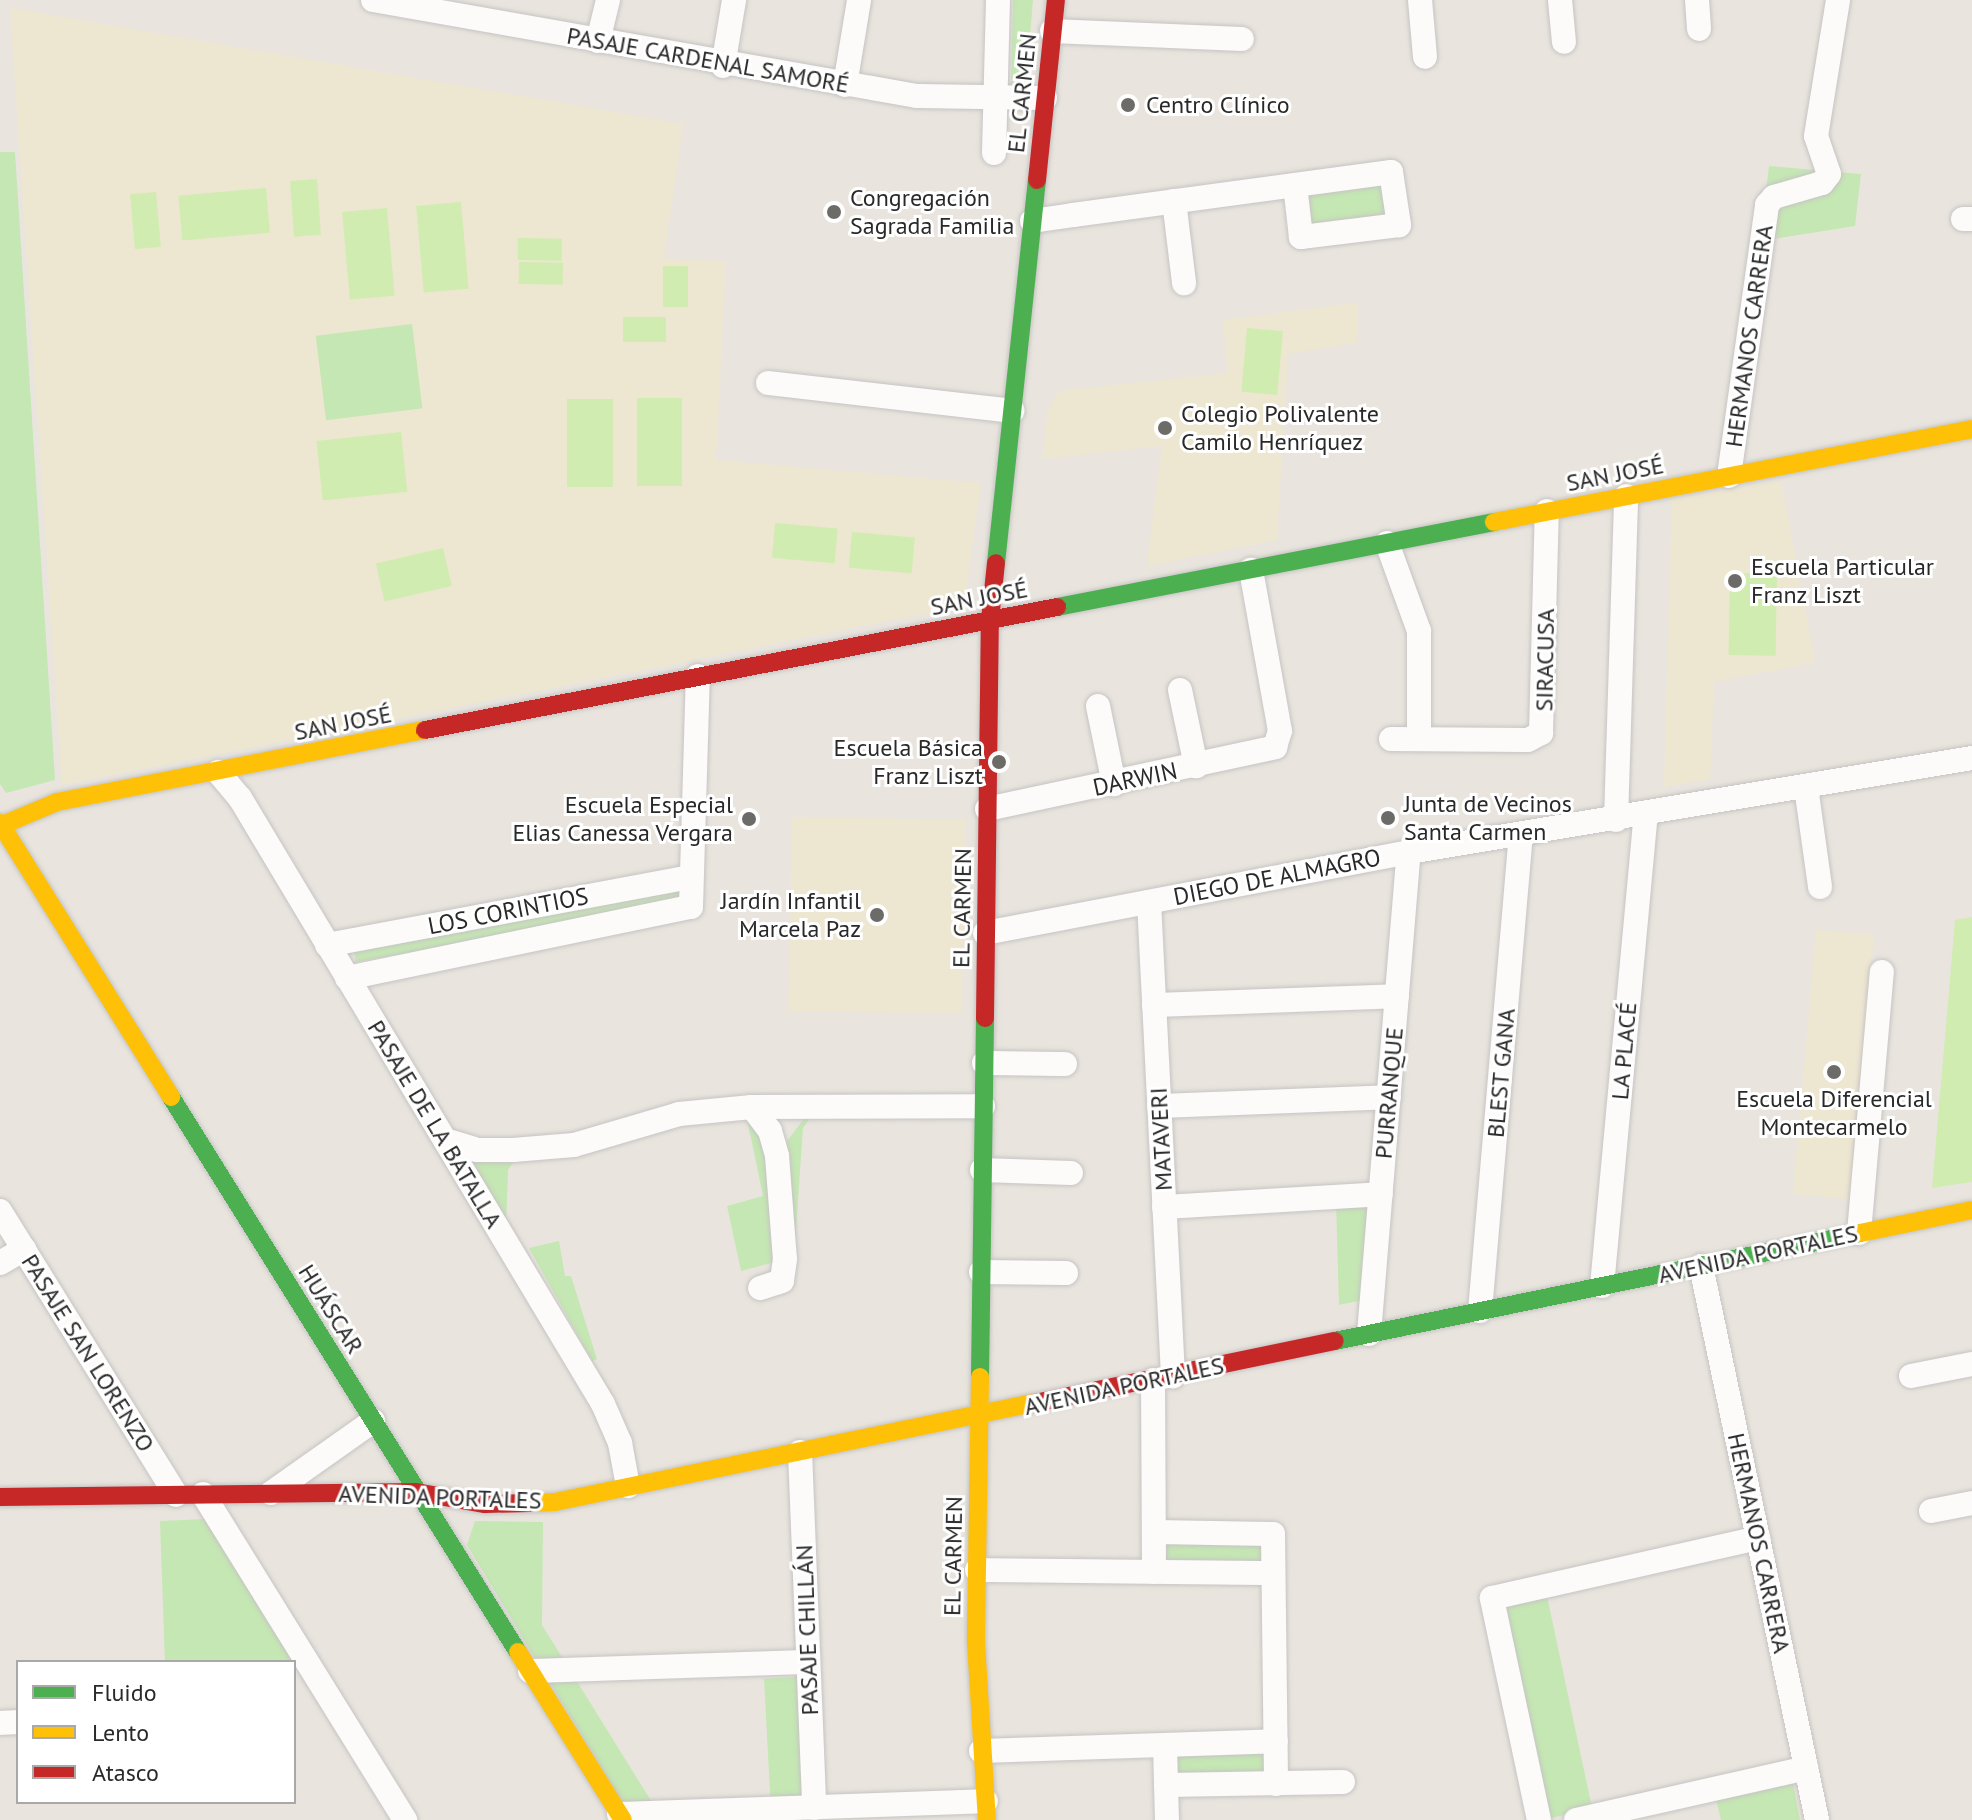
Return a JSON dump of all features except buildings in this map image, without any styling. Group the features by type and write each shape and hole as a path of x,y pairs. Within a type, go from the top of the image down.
{"main road":[{"name":"EL CARMEN","path":"987,1811 981,1751 977,1570 990,620 1056,0"},
{"name":"SAN JOSÉ","path":"0,824 33,808 1972,429"},
{"name":"HUÁSCAR","path":"0,824 621,1817"},
{"name":"AVENIDA PORTALES","path":"0,1497 416,1492 485,1504 555,1502 1972,1210"},
{"path":"453,1550 455,1530 485,1504"}],"street":[{"name":"PASAJE CARDENAL SAMORÉ","path":"373,0 482,10 598,41 723,66 917,96 1045,98"},
{"path":"598,41 608,0"},
{"path":"723,66 734,0"},
{"path":"845,85 859,0"},
{"path":"994,153 998,0"},
{"path":"1420,0 1425,57"},
{"path":"1560,0 1564,42"},
{"path":"1697,0 1699,29"},
{"name":"HERMANOS CARRERA","path":"1729,476 1767,205 1774,197 1822,183 1829,174 1816,136 1838,0"},
{"path":"1052,31 1242,39"},
{"path":"1032,221 1295,185"},
{"path":"1174,201 1184,283"},
{"path":"768,383 1012,411"},
{"path":"1616,820 1626,496"},
{"name":"SIRACUSA","path":"1391,739 1528,740 1541,733 1547,511"},
{"path":"1387,543 1419,631 1419,738"},
{"name":"DARWIN","path":"987,809 1270,750 1279,742 1251,570"},
{"path":"347,978 691,907 689,877 698,676"},
{"path":"1180,690 1196,766"},
{"path":"1098,706 1114,784"},
{"name":"DIEGO DE ALMAGRO","path":"985,933 1409,852 1646,815 1972,758"},
{"name":"PASAJE DE LA BATALLA","path":"218,772 240,798 603,1404 620,1443 628,1486"},
{"path":"1806,787 1820,887"},
{"name":"LA PLACÉ","path":"1602,1286 1646,815"},
{"name":"BLEST GANA","path":"1480,1311 1521,835"},
{"name":"PURRANQUE","path":"1369,1334 1409,852"},
{"name":"LOS CORINTIOS","path":"327,945 689,877"},
{"name":"MATAVERI","path":"1149,902 1164,1207 1163,1378 1154,1572"},
{"path":"1859,1233 1882,972"},
{"path":"1154,1005 1397,996"},
{"path":"984,1063 1065,1064"},
{"path":"1159,1106 1389,1097"},
{"path":"760,1288 782,1281 777,1156 782,1124 803,1105"},
{"path":"445,1140 498,1151 574,1145 679,1114 752,1107 983,1106"},
{"path":"752,1107 770,1131 777,1156"},
{"path":"478,1195 498,1151"},
{"path":"982,1170 1071,1173"},
{"path":"1164,1207 1381,1194"},
{"name":"PASAJE SAN LORENZO","path":"0,1211 176,1495"},
{"path":"0,1263 24,1249"},
{"name":"HERMANOS CARRERA","path":"1701,1266 1817,1820"},
{"path":"981,1272 1066,1273"},
{"path":"1911,1376 1972,1364"},
{"name":"AVENIDA PORTALES","path":"271,1493 373,1421"},
{"name":"PASAJE CHILLÁN","path":"800,1452 814,1808"},
{"path":"203,1494 293,1660"},
{"path":"1931,1511 1972,1503"},
{"path":"1154,1532 1273,1534 1276,1784"},
{"path":"1539,1820 1492,1598 1758,1538"},
{"path":"977,1570 1273,1573"},
{"path":"530,1671 808,1662"},
{"path":"305,1683 405,1820"},
{"path":"981,1751 1276,1741"},
{"path":"1165,1745 1167,1820"},
{"path":"1576,1820 1806,1768"},
{"path":"1166,1785 1343,1782"},
{"path":"621,1817 814,1808 987,1811"}],"shaded area":[{"path":"10,8 683,124 664,258 726,262 716,460 981,483 964,606 62,785"},
{"name":"Colegio Polivalente Camilo Henríquez","path":"1358,303 1357,342 1288,354 1277,540 1147,566 1162,446 1042,459 1048,410 1060,391 1228,373 1223,320"},
{"name":"Escuela Particular Franz Liszt","path":"1781,481 1815,662 1714,682 1710,779 1664,787 1672,499"},
{"name":"Jardín Infantil Marcela Paz","path":"792,817 965,820 962,1014 789,1011"},
{"name":"Escuela Diferencial Montecarmelo","path":"1816,930 1874,935 1851,1199 1793,1194"}],"green space":[{"path":"1013,0 1033,0 1026,83 1011,85"},
{"path":"0,152 15,152 55,780 6,793 0,784"},
{"path":"1769,166 1861,174 1855,226 1760,241"},
{"path":"317,179 321,235 294,237 290,181"},
{"path":"1382,180 1386,217 1308,225 1304,188"},
{"path":"266,188 270,233 182,240 178,196"},
{"path":"156,192 161,247 135,249 130,194"},
{"path":"461,202 469,289 424,293 416,206"},
{"path":"387,208 395,296 350,300 342,212"},
{"path":"518,238 562,239 562,261 518,260"},
{"path":"519,262 563,263 563,285 519,284"},
{"path":"663,266 688,266 688,307 663,307"},
{"path":"623,317 666,317 666,342 623,342"},
{"path":"412,324 422,408 326,420 316,336"},
{"path":"1247,328 1283,331 1277,395 1241,392"},
{"path":"637,398 682,398 682,486 637,486"},
{"path":"567,399 613,399 613,487 567,487"},
{"path":"401,432 407,492 323,501 316,441"},
{"path":"775,523 838,528 835,563 772,558"},
{"path":"852,532 915,537 912,573 849,568"},
{"path":"443,548 452,586 385,602 376,564"},
{"path":"1730,573 1777,574 1776,656 1729,655"},
{"path":"678,888 681,905 356,962 353,945"},
{"path":"1972,917 1972,1182 1932,1188 1955,920"},
{"path":"806,1116 810,1118 803,1128 795,1244 787,1141"},
{"path":"747,1119 768,1149 775,1262 741,1271 727,1206 763,1196"},
{"path":"453,1148 514,1161 508,1170 506,1227"},
{"path":"1373,1198 1368,1299 1339,1305 1336,1201"},
{"path":"559,1241 565,1276 571,1276 597,1359 592,1361 529,1248"},
{"path":"207,1519 292,1660 165,1660 160,1521"},
{"path":"475,1521 543,1522 542,1625 663,1820 633,1820 467,1545"},
{"path":"1161,1539 1265,1541 1265,1566 1161,1564"},
{"path":"1547,1596 1592,1809 1548,1819 1503,1605"},
{"path":"798,1677 804,1796 770,1798 764,1679"},
{"path":"1270,1749 1271,1774 1172,1777 1171,1752"},
{"path":"1793,1783 1800,1820 1721,1820 1716,1799"}],"traffic: fast":[{"path":"996,563 1037,180"},
{"path":"1057,607 1494,522"},
{"path":"980,1377 985,1018"},
{"path":"171,1097 518,1652"},
{"path":"1335,1341 1860,1233"}],"traffic: slow":[{"path":"1494,522 1972,429"},
{"path":"0,826 57,802 425,730"},
{"path":"0,823 171,1097"},
{"path":"1860,1233 1972,1210"},
{"path":"980,1377 976,1642 987,1820"},
{"path":"530,1503 555,1502 1035,1403"},
{"path":"518,1652 623,1820"}],"traffic: jam":[{"path":"1037,180 1056,0"},
{"path":"985,1018 990,620 996,563"},
{"path":"425,730 1057,607"},
{"path":"1035,1403 1335,1341"},
{"path":"0,1497 416,1492 485,1504 530,1503"}],"place":[{"name":"Centro Clínico","path":"1128,105"},
{"name":"Congregación Sagrada Familia","path":"834,212"},
{"name":"Colegio Polivalente Camilo Henríquez","path":"1165,428"},
{"name":"Escuela Particular Franz Liszt","path":"1735,581"},
{"name":"Escuela Básica Franz Liszt","path":"999,762"},
{"name":"Junta de Vecinos Santa Carmen","path":"1388,818"},
{"name":"Escuela Especial Elias Canessa Vergara","path":"749,819"},
{"name":"Jardín Infantil Marcela Paz","path":"877,915"},
{"name":"Escuela Diferencial Montecarmelo","path":"1834,1072"}]}
